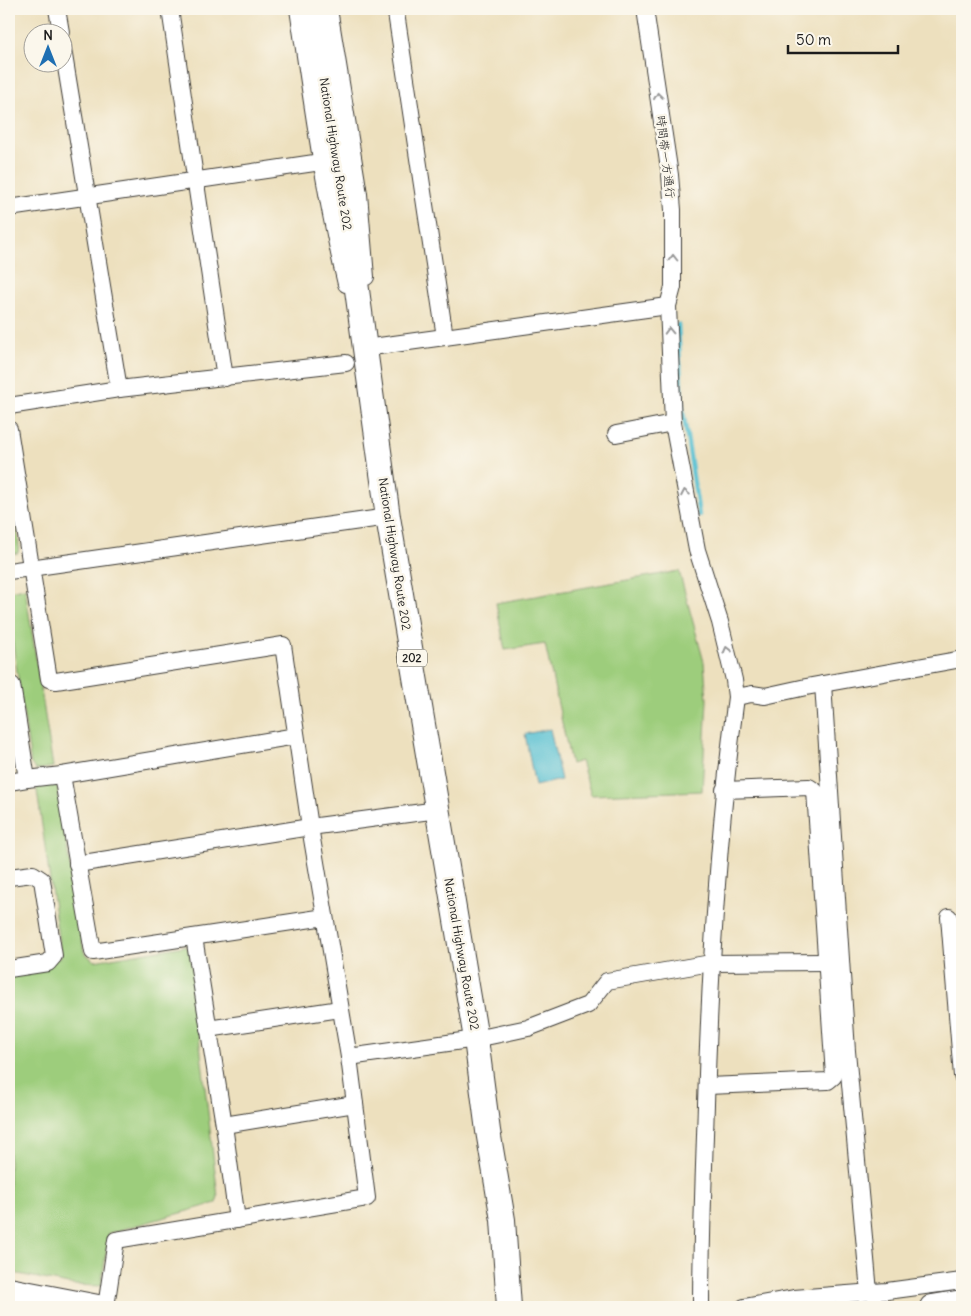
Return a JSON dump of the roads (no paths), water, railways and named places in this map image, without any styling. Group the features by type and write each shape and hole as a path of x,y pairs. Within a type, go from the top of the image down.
{"highway":[{"name":"National Highway Route 202","path":"314,9 354,268 388,517 476,1039 488,1131 503,1220 509,1307"},
{"path":"9,1290 98,1307"},
{"path":"9,1301 41,1307"},
{"path":"932,1307 962,1302"}],"street":[{"path":"57,9 59,22"},
{"path":"170,9 225,378"},
{"path":"298,9 321,162 335,238 365,346"},
{"path":"329,9 358,194 368,301 365,346"},
{"path":"394,9 445,337"},
{"name":"時間帯一方通行","path":"645,9 670,174 673,210 673,286 668,306 673,423 697,550 720,622 734,680 736,697 724,790 711,963 701,1255 701,1307"},
{"path":"67,72 119,389"},
{"path":"9,208 321,162"},
{"path":"365,346 445,337 668,306"},
{"path":"9,406 119,389 346,363"},
{"path":"616,434 673,423"},
{"path":"9,429 49,679 56,681 283,645 310,827 348,1057 368,1198 116,1240 106,1307"},
{"path":"9,571 388,517"},
{"path":"736,697 752,694 765,696 962,659"},
{"path":"822,684 847,1051 869,1292"},
{"path":"9,686 12,686 28,779"},
{"path":"9,782 296,736"},
{"path":"62,775 93,952 325,917"},
{"path":"706,1086 828,1082 834,1076 814,791 809,786 724,790"},
{"path":"77,864 310,827 438,810"},
{"path":"9,877 32,874 42,880 54,956 48,963 9,969"},
{"path":"949,917 962,1076"},
{"path":"194,937 237,1220"},
{"path":"348,1057 476,1039 528,1028 588,1004 607,981 711,963 826,962"},
{"path":"208,1029 340,1009"},
{"path":"224,1125 355,1104"},
{"path":"744,1307 794,1298 869,1292 962,1281"}],"water":[{"path":"550,729 561,780 535,786 525,734"}],"waterway":[{"path":"678,325 682,404 699,515"},
{"path":"858,1256 859,1279"}]}
